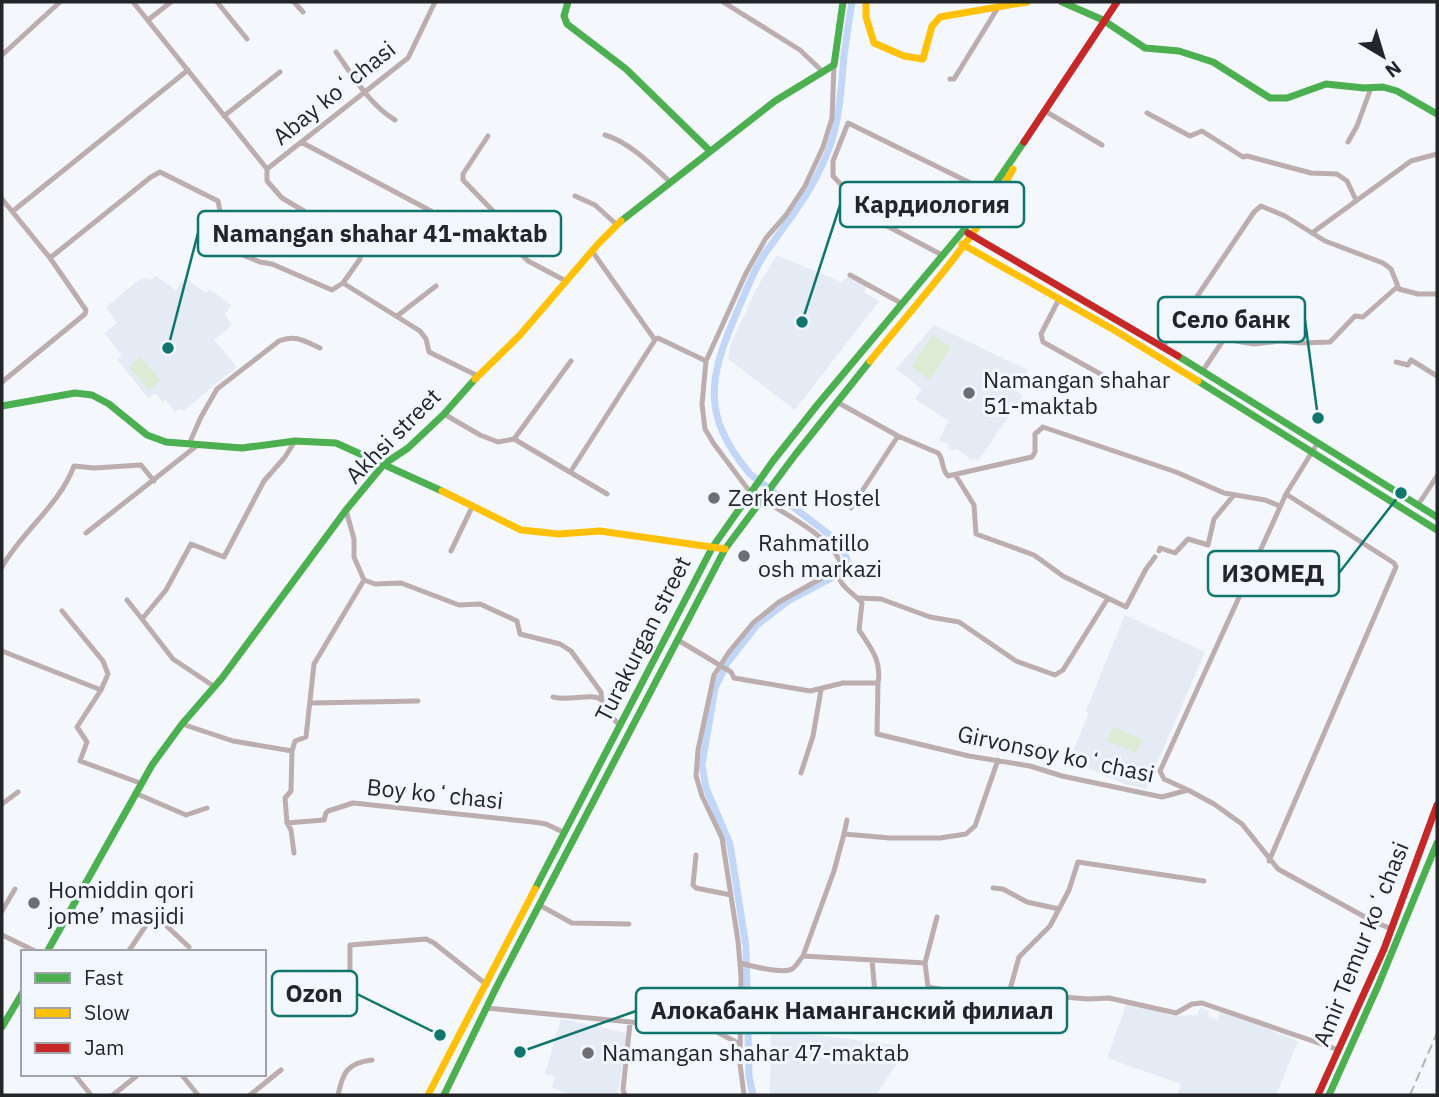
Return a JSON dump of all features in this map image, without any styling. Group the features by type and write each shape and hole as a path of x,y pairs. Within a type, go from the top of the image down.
{"main road":[{"path":"566,2 564,16 567,24 626,69 709,150"},
{"path":"834,65 843,2"},
{"path":"866,2 866,17 873,43 894,54 918,60 926,55 930,27 936,19 1027,2"},
{"path":"1062,2 1103,20 1145,48 1179,51 1213,62 1270,98 1287,98 1326,84 1383,88 1397,91 1437,114"},
{"path":"967,233 1116,2"},
{"name":"Akhsi street","path":"49,950 140,783 181,724 215,687 346,510 384,464 408,448 444,414 520,335 564,280 616,224 775,101 834,65"},
{"path":"967,233 997,200 1027,141"},
{"path":"967,233 1163,347 1437,517"},
{"name":"Turakurgan street","path":"428,1095 712,548 766,470 844,370 955,240 967,233"},
{"name":"Turakurgan street","path":"444,1095 486,1008 725,549 837,402 963,245 967,233"},
{"path":"955,240 1059,299 1437,530"},
{"path":"2,406 75,393 92,395 109,404 147,435 166,442 242,448 295,441 336,443 532,533 600,531 725,549"},
{"name":"Amir Temur koʻchasi","path":"1318,1095 1392,929 1437,806"},
{"path":"1423,842 1436,845"},
{"name":"Amir Temur koʻchasi","path":"1329,1095 1378,986 1436,845"},
{"path":"2,1027 21,995"}],"street":[{"path":"2,55 60,2"},
{"path":"50,258 150,177 160,172 218,201 219,211 211,242 332,290 343,283 360,259 360,253 311,226 304,211 282,198 267,181 267,169 133,2"},
{"path":"148,20 171,2"},
{"path":"217,2 247,39"},
{"path":"294,2 303,12"},
{"name":"Abay koʻchasi","path":"267,169 408,58 435,2"},
{"path":"723,2 800,50 822,71"},
{"path":"950,79 954,79 999,6"},
{"path":"336,52 365,92 382,111 396,120"},
{"path":"751,492 713,444 705,429 702,404 706,361 746,273 766,237 786,215 805,186 823,147 832,118 834,65"},
{"path":"13,211 188,70"},
{"path":"225,116 280,72"},
{"path":"1348,142 1371,88"},
{"path":"1045,111 1102,145"},
{"path":"1147,113 1190,136 1202,131 1243,158 1247,156 1311,173 1337,174 1347,181 1356,200"},
{"path":"942,255 872,218 833,176 833,162 846,125 850,123 991,193"},
{"path":"606,135 613,137 649,163 669,181"},
{"path":"488,136 463,174 463,180 494,212 514,247 528,261 564,280"},
{"path":"301,142 430,211"},
{"path":"1312,233 1410,161 1437,154"},
{"path":"575,196 595,205 616,224"},
{"path":"2,199 85,306 85,314 2,382"},
{"path":"1163,347 1257,208 1265,206 1325,241 1384,263 1391,269 1397,287"},
{"path":"592,251 655,340"},
{"path":"850,275 901,303"},
{"path":"343,283 424,334 429,352 478,376"},
{"path":"397,316 436,286"},
{"path":"1397,287 1418,294 1437,294"},
{"path":"1202,372 1224,339 1254,344 1287,340 1301,343 1331,342 1355,316 1363,317 1397,287"},
{"path":"1059,299 1041,334 1043,342 1113,381"},
{"path":"189,444 217,389 279,341 289,337 298,338 320,348"},
{"path":"572,471 655,340 658,338 670,342 706,361"},
{"path":"1396,362 1408,365 1411,360 1437,376"},
{"path":"514,439 570,361"},
{"path":"837,402 898,436 938,453 946,475 956,476 1032,457 1035,452 1035,434 1043,427 1176,472 1224,493 1265,500 1280,506"},
{"path":"444,414 498,442 514,439 607,494"},
{"path":"851,508 898,436"},
{"path":"142,619 166,590 191,544 224,557 264,481 295,441"},
{"path":"86,533 199,444"},
{"path":"1317,444 1280,506 1160,771 1164,779 1214,804 1242,824 1269,861 1293,878 1392,929"},
{"path":"2,567 5,555 41,519 70,477 74,466 94,468 141,465 154,481"},
{"path":"956,476 974,505 976,534 1023,550 1063,576 1128,607 1146,569 1160,548 1175,553 1188,539 1208,545 1214,519 1234,495"},
{"path":"1418,505 1437,476"},
{"path":"1269,861 1396,568 1394,563 1286,494"},
{"path":"762,499 831,547 840,562 840,579 848,593 858,598 881,599 930,617 959,622 1016,661 1055,675 1063,670 1108,598"},
{"path":"451,551 473,505"},
{"path":"346,510 354,539 354,557 364,580 375,584 401,583 453,604 480,604 519,622 520,634 560,644 571,651 601,692 610,715 620,726"},
{"path":"744,1095 740,1044 742,964 722,838 702,796 696,776 706,704 713,675 722,667 752,623 789,596 838,569"},
{"path":"294,853 285,798 291,791 292,751 295,741 306,737 314,664 364,580"},
{"path":"678,640 731,672 734,678 793,689 821,690 843,683 877,683 879,664 870,644 859,630 862,603 858,598"},
{"path":"127,600 173,659 215,687"},
{"path":"62,611 106,666 108,674 78,727 87,742 80,761 140,783"},
{"path":"2,651 101,690"},
{"name":"Girvonsoy koʻchasi","path":"877,683 877,734 1162,797 1188,790"},
{"path":"801,773 815,727 821,690"},
{"path":"553,697 574,700 594,696 602,700"},
{"path":"311,702 418,701"},
{"path":"181,724 233,741 292,751"},
{"path":"844,834 916,839 968,834 975,826 998,760"},
{"path":"2,804 18,792"},
{"path":"135,793 186,815 207,808"},
{"name":"Boy koʻchasi","path":"287,823 324,820 328,811 353,803 533,822 546,824 565,833"},
{"path":"742,964 788,970 794,968 803,956 834,871 847,820"},
{"path":"696,855 693,885 696,888 731,895"},
{"path":"1009,993 1019,957 1050,926 1069,890 1078,862 1204,881"},
{"path":"993,888 1003,889 1027,902 1059,909"},
{"path":"2,911 15,889"},
{"path":"541,906 572,923 629,924"},
{"path":"129,950 149,921 157,917 162,918 189,947"},
{"path":"937,917 925,963 928,987 962,993 1109,998 1176,1013 1192,1004 1202,1003 1339,1050"},
{"path":"2,935 33,950"},
{"path":"309,992 347,991 350,945 426,939 487,985"},
{"path":"803,956 925,963"},
{"path":"872,960 877,1016"},
{"path":"486,1008 713,1030 740,1044"},
{"path":"625,1095 623,1090 630,1023"},
{"path":"338,1095 342,1077 350,1068 357,1062 372,1060"},
{"path":"250,1095 281,1070"},
{"path":"76,1076 91,1095"},
{"path":"113,1095 137,1076"},
{"path":"183,1076 198,1095"}],"shaded area":[{"path":"777,255 841,282 848,277 867,285 864,292 879,301 795,410 728,359 731,343 759,284"},
{"path":"156,276 176,290 185,278 206,293 209,289 231,305 225,315 232,325 214,340 237,367 183,411 180,408 175,412 166,400 163,402 155,393 148,398 117,359 122,355 104,333 117,323 106,307 139,280 150,280"},
{"name":"Namangan shahar 51-maktab","path":"934,325 1028,370 1015,390 1023,396 978,461 974,458 972,460 956,448 954,451 948,448 949,444 938,441 949,421 915,399 922,389 896,369"},
{"path":"1125,615 1205,652 1146,789 1125,784 1069,760"},
{"path":"1127,1003 1171,1016 1197,1015 1200,1008 1209,1011 1208,1016 1217,1020 1221,1011 1298,1041 1276,1095 1177,1095 1181,1084 1107,1058"},
{"name":"Namangan shahar 47-maktab","path":"561,1019 627,1033 618,1095 570,1095 551,1087 556,1077 545,1074"},
{"path":"771,1029 902,1046 901,1058 876,1095 770,1095"}],"green space":[{"path":"932,335 951,347 930,380 911,367"},
{"path":"141,357 160,380 149,390 129,367"},
{"path":"1113,727 1142,739 1136,753 1107,741"}],"waterway":[{"path":"753,1095 749,1076 746,947 730,844 706,788 702,765 715,688 727,663 757,625 788,601 839,574 846,566 847,560 831,536 750,474 734,453 717,414 715,377 727,336 756,268 808,191 827,154 837,118 852,2"}],"railway":[{"path":"1410,1095 1437,1033"}],"traffic: fast":[{"path":"568,2 564,16 567,24 626,69 709,150"},
{"path":"621,221 775,101 834,65 843,2"},
{"path":"1062,2 1103,20 1145,48 1179,51 1213,62 1270,98 1287,98 1326,84 1383,87 1397,91 1437,114"},
{"path":"535,889 712,548 773,461 818,404 963,231 1024,142"},
{"path":"1178,356 1437,517"},
{"path":"444,1095 497,986 725,549 870,361"},
{"path":"48,950 152,765 182,724 222,678 346,510 384,464 408,448 444,414 475,379"},
{"path":"1198,381 1437,530"},
{"path":"2,406 75,393 92,395 109,404 147,435 166,442 242,448 295,441 336,443 442,491"},
{"path":"1329,1095 1378,986 1437,843"},
{"path":"2,1027 21,995"}],"traffic: slow":[{"path":"866,2 866,17 874,43 904,56 923,59 932,26 940,17 1027,2"},
{"path":"870,361 965,244 1013,169"},
{"path":"475,379 520,335 621,221"},
{"path":"962,244 1198,381"},
{"path":"442,491 521,530 559,534 600,531 725,549"},
{"path":"428,1095 535,889"}],"traffic: jam":[{"path":"1024,142 1117,2"},
{"path":"968,233 1178,356"},
{"path":"1318,1095 1384,949 1437,805"}],"place":[{"name":"Кардиология","path":"802,322"},
{"name":"Namangan shahar 41-maktab","path":"168,348"},
{"name":"Namangan shahar 51-maktab","path":"969,393"},
{"name":"Село банк","path":"1318,418"},
{"name":"ИЗОМЕД","path":"1401,493"},
{"name":"Zerkent Hostel","path":"714,498"},
{"name":"Rahmatillo osh markazi","path":"744,556"},
{"name":"Homiddin qori jome’ masjidi","path":"34,903"},
{"name":"Ozon","path":"440,1035"},
{"name":"Алокабанк Наманганский филиал","path":"520,1052"},
{"name":"Namangan shahar 47-maktab","path":"588,1053"}]}
